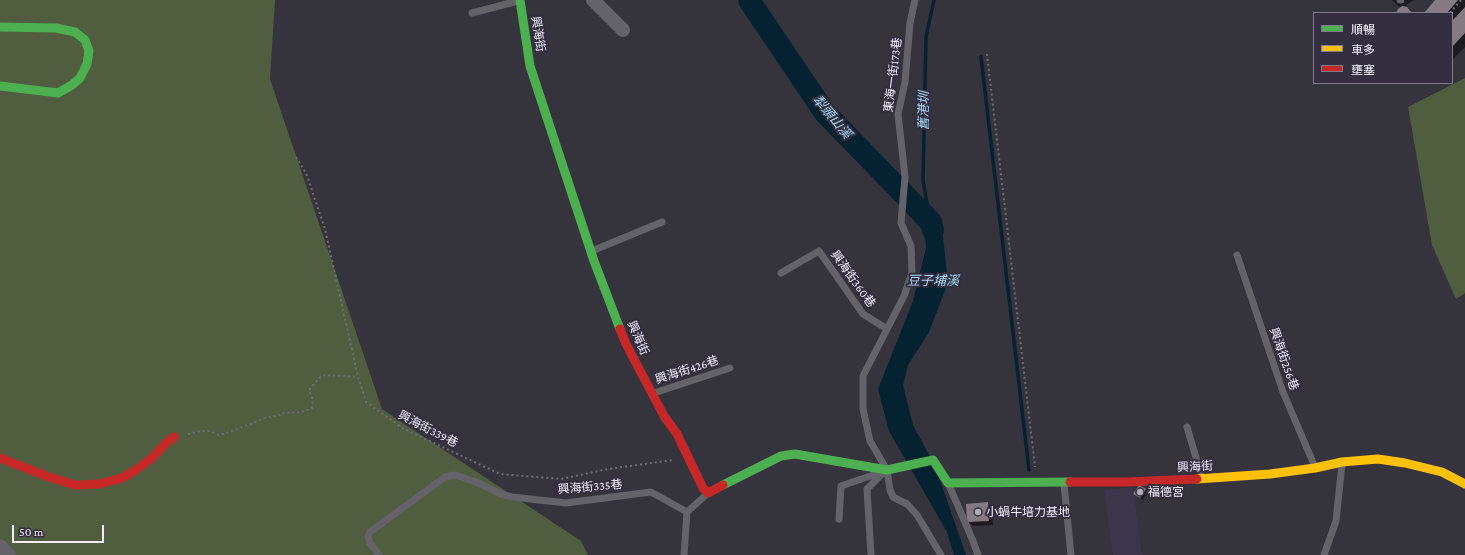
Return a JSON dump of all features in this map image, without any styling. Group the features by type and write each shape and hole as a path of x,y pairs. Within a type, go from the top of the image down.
{"street":[{"name":"興海街","path":"520,0 530,66 592,251 626,344 664,416 677,434 703,488 708,493"},
{"path":"593,0 623,30"},
{"path":"0,27 56,28 75,32 85,40 89,51 87,64 80,78 72,85 58,93 0,86"},
{"path":"0,458 49,477 75,485 99,484 122,478 136,470 153,457 174,437"},
{"path":"708,493 782,456 795,454 887,470 933,460 948,483"},
{"name":"興海街","path":"948,483 1127,482 1202,479 1270,474 1315,468 1342,462 1378,459 1405,463 1442,472 1465,484"},
{"path":"0,546 9,555"}],"lane":[{"path":"472,13 520,0"},
{"name":"東海一街173巷","path":"887,329 904,296 912,273 911,246 901,223 905,177 898,114 905,82 910,23 915,0"},
{"path":"592,251 662,222"},
{"name":"興海街360巷","path":"781,274 819,251 863,314 887,329"},
{"name":"興海街256巷","path":"1237,255 1283,392 1315,468"},
{"path":"887,329 863,376 863,409 870,441 887,470 890,490 894,497 907,504 917,515 941,555"},
{"name":"興海街426巷","path":"652,393 730,368"},
{"path":"1187,427 1202,479"},
{"path":"1324,555 1336,521 1342,462"},
{"path":"839,518 841,486 887,470"},
{"path":"871,555 867,489 887,470"},
{"name":"興海街335巷","path":"380,555 370,543 368,536 370,532 445,476 456,476 476,482 501,494 512,497 566,503 651,492 687,512"},
{"path":"1064,482 1071,555"},
{"path":"948,483 978,555"},
{"path":"684,555 687,512 708,493"}],"path":[{"path":"1451,12 1461,0"},
{"path":"986,54 1037,482"},
{"name":"興海街339巷","path":"296,157 306,173 325,229 358,377 366,402 404,429 500,474 561,479 608,469 689,457"},
{"path":"174,437 201,431 210,431 219,434 230,432 242,426 282,413 302,412 312,408 313,400 309,390 320,377 325,375 358,377"}],"shaded area":[{"path":"1133,487 1142,555 1113,555 1104,490"}],"green space":[{"path":"0,0 275,0 270,79 382,409 581,541 588,555 0,555"},
{"path":"1465,78 1465,293 1456,299 1432,245 1408,107"}],"water":[{"name":"豆子埔溪","path":"925,198 940,218 948,283 929,332 908,365 903,385 913,425 935,466 966,555 954,555 947,532 889,431 878,389 913,301 926,248 925,232 914,221 917,202"}],"building":[{"path":"1435,0 1458,0 1448,12 1425,12"},
{"path":"1402,6 1407,7 1411,12 1396,12"},
{"path":"1465,7 1465,33 1453,46 1453,20"},
{"name":"福德宮","path":"1139,485 1146,489 1140,498 1133,494"},
{"name":"小蝸牛培力基地","path":"988,502 989,521 967,522 966,504"}],"waterway":[{"name":"犁頭山溪","path":"749,0 825,113 931,222 933,230"},
{"name":"舊港圳","path":"927,204 923,180 926,37 934,0"},
{"path":"981,57 1029,470"}],"traffic: fast":[{"path":"520,0 530,66 594,261 620,329"},
{"path":"0,27 56,28 75,32 85,40 89,51 87,64 80,78 72,85 58,93 0,86"},
{"path":"723,485 781,456 795,454 887,470 933,460 948,483 1070,482"}],"traffic: slow":[{"path":"1197,479 1270,474 1315,468 1342,462 1378,459 1405,463 1442,472 1465,484"}],"traffic: jam":[{"path":"620,329 626,344 664,416 677,434 703,488 708,493 723,485"},
{"path":"0,458 49,477 75,485 99,484 122,478 136,470 153,457 174,437"},
{"path":"1070,482 1127,482 1197,479"}],"place":[{"name":"福德宮","path":"1140,492"},
{"name":"小蝸牛培力基地","path":"978,512"}]}
